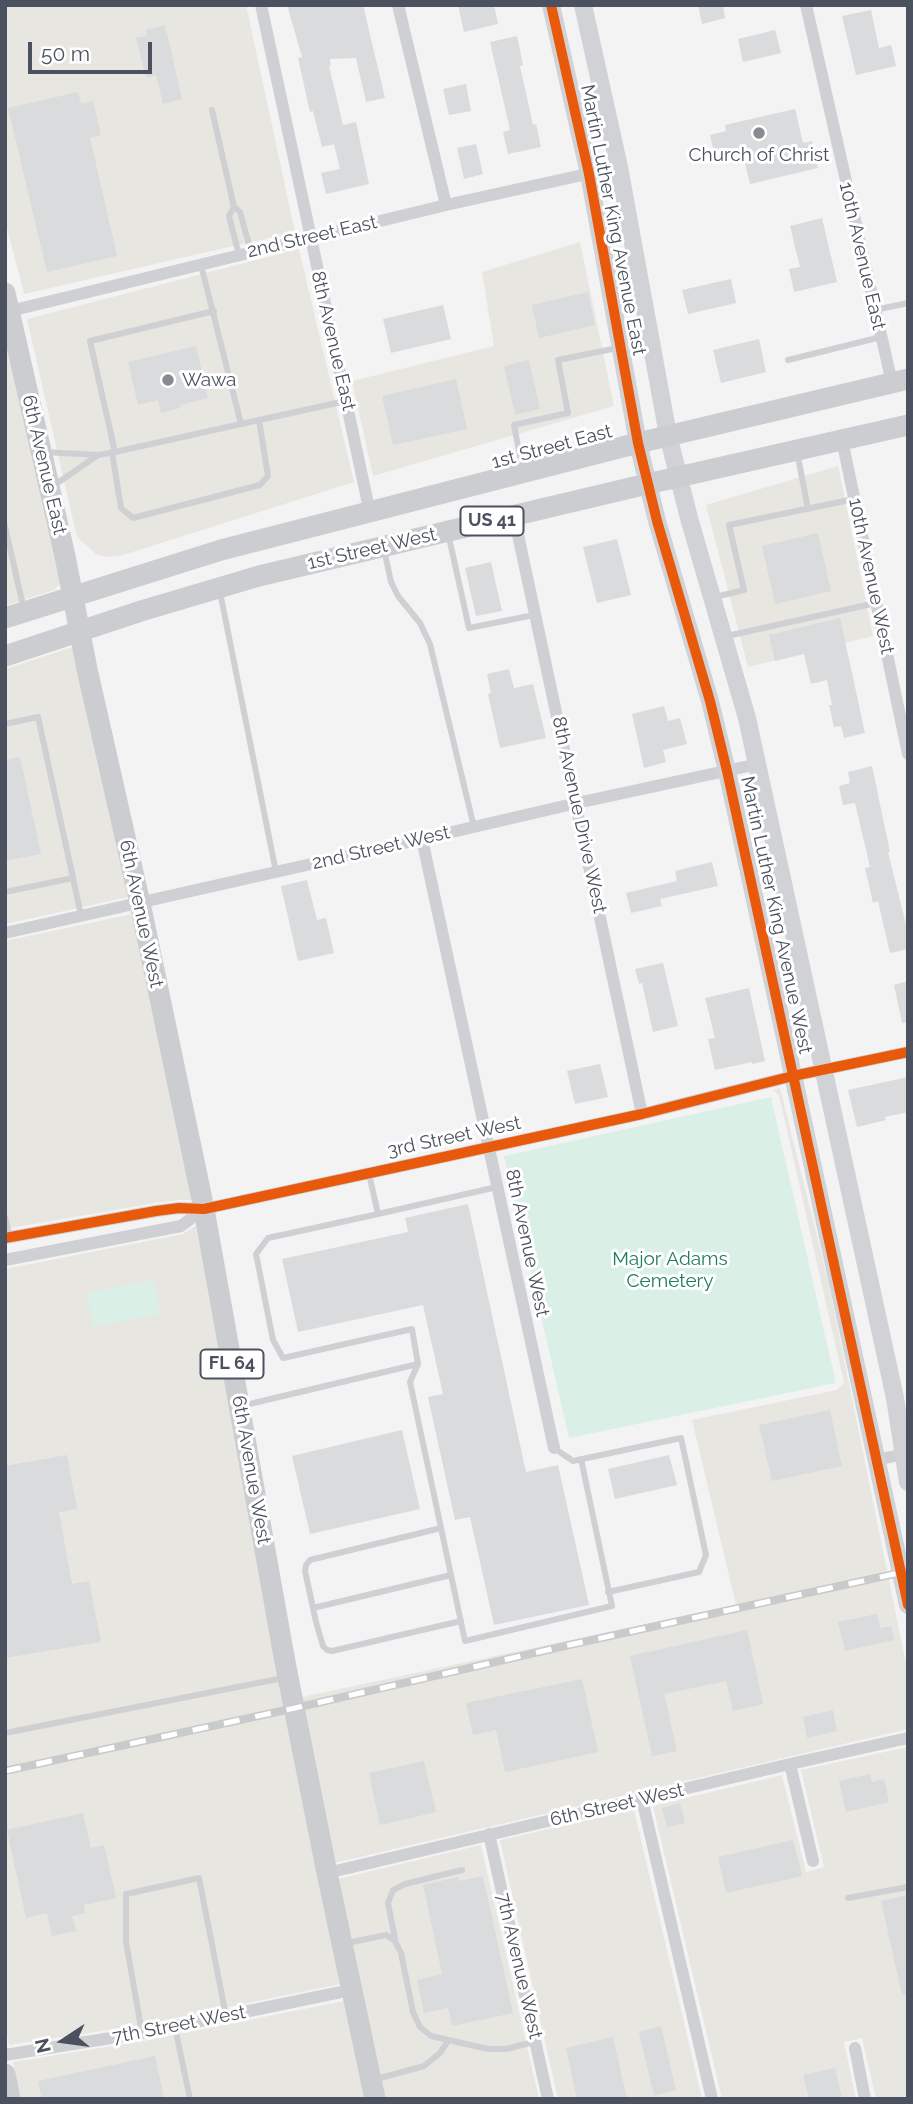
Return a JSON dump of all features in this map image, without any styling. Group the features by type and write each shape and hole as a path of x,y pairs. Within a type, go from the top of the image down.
{"main road":[{"name":"6th Avenue East","path":"7,305 73,596"},
{"name":"1st Street East","path":"15,615 194,558 668,435 900,381"},
{"name":"1st Street West","path":"5,656 219,587 647,484 908,425"},
{"name":"6th Avenue West","path":"73,596 204,1209 288,1677 373,2090"},
{"path":"5,2074 10,2099"}],"street":[{"name":"8th Avenue East","path":"261,5 370,513"},
{"path":"398,5 446,205"},
{"name":"Martin Luther King Avenue East","path":"551,5 589,174 638,443"},
{"name":"Martin Luther King Avenue East","path":"583,5 619,167 668,435"},
{"name":"10th Avenue East","path":"806,5 881,337 900,381"},
{"name":"2nd Street East","path":"7,305 201,264 619,167"},
{"name":"Martin Luther King Avenue West","path":"668,435 758,764 893,1388 906,1454 908,1482"},
{"name":"10th Avenue West","path":"842,440 908,754"},
{"name":"Martin Luther King Avenue West","path":"638,443 727,771 908,1605"},
{"name":"8th Avenue Drive West","path":"514,516 642,1114"},
{"name":"2nd Street West","path":"5,933 758,764"},
{"name":"8th Avenue West","path":"422,839 554,1448"},
{"name":"3rd Street West","path":"204,1209 181,1226 10,1259 8,1238 156,1211 204,1209 642,1114 793,1076 908,1052"},
{"path":"877,1460 906,1454"},
{"name":"6th Street West","path":"327,1873 908,1738"},
{"path":"789,1764 813,1861"},
{"path":"642,1799 712,2099"},
{"name":"7th Avenue West","path":"489,1834 548,2099"},
{"name":"7th Street West","path":"5,2054 175,2027 351,1990"},
{"path":"855,2048 865,2099"}],"lane":[{"path":"212,110 234,207 240,212 245,253"},
{"path":"234,207 229,216 245,253"},
{"path":"201,264 241,424"},
{"path":"875,310 908,303"},
{"path":"214,311 90,341 114,452 121,508 134,518 260,485 268,476 259,420"},
{"path":"788,360 881,337"},
{"path":"524,473 513,425 568,413 558,360 620,347"},
{"path":"41,452 98,456 346,401"},
{"path":"796,451 808,509"},
{"path":"50,488 98,456"},
{"path":"713,598 744,590 729,526 854,499"},
{"path":"5,526 15,615"},
{"path":"448,531 469,628 536,615"},
{"path":"383,547 391,582 398,596 420,623 430,644 474,827"},
{"path":"219,587 276,872"},
{"path":"725,636 876,603"},
{"path":"5,724 38,717 81,916"},
{"path":"5,892 73,878"},
{"path":"369,1174 378,1214"},
{"path":"497,1188 268,1238 256,1254 273,1340 283,1358 412,1329 418,1364 410,1382 465,1641 611,1606 581,1459"},
{"path":"5,1217 8,1238"},
{"path":"240,1407 418,1364"},
{"path":"554,1448 573,1461 681,1438 706,1555 699,1572 608,1592"},
{"path":"441,1528 318,1557 306,1564 305,1571 321,1642 329,1651 461,1621"},
{"path":"313,1608 451,1575"},
{"path":"5,1733 288,1677"},
{"path":"462,1870 405,1884 393,1890 388,1903 416,2022 431,2036 496,2050 536,2042"},
{"path":"142,2033 126,1942 126,1894 199,1878 226,2017"},
{"path":"848,1898 908,1887"},
{"path":"341,1944 381,1936 389,1936 395,1941"},
{"path":"175,2027 190,2099"},
{"path":"373,2090 424,2066 440,2053 448,2041"}],"shaded area":[{"path":"5,5 246,5 295,232 24,294 5,220"},
{"path":"580,242 614,406 373,476 352,381 494,346 482,272"},
{"path":"299,249 354,482 120,556 105,557 96,554 79,539 75,529 27,319"},
{"path":"5,336 61,583 54,590 5,606"},
{"path":"838,466 873,636 748,667 706,505"},
{"path":"73,647 128,897 5,924 5,669"},
{"path":"132,914 192,1200 155,1203 5,1229 5,941"},
{"path":"780,1088 828,1280 908,1674 908,1729 334,1863 302,1697 736,1605 692,1420 837,1390 844,1383 779,1095 773,1090"},
{"path":"197,1225 340,1984 141,2025 9,2045 5,2024 5,1269 183,1234"},
{"path":"908,1747 908,2099 876,2099 862,2038 844,2042 856,2099 722,2099 653,1806 782,1775 806,1872 824,1867 801,1770"},
{"path":"634,1810 702,2099 558,2099 500,1840"},
{"path":"481,1845 539,2099 385,2099 338,1879"},
{"path":"344,2001 365,2099 20,2099 13,2062 144,2041"}],"green space":[{"name":"Major Adams Cemetery","path":"771,1097 836,1383 569,1438 504,1156"},
{"path":"153,1280 160,1314 93,1327 87,1293"}],"building":[{"path":"287,5 363,5 385,98 366,102 356,58 330,59 329,66 343,125 356,122 369,184 326,194 321,173 340,169 334,144 322,147 313,111 310,112 298,58 302,57"},
{"path":"458,5 494,5 498,24 464,32"},
{"path":"698,5 723,5 725,18 702,24"},
{"path":"871,10 879,48 891,45 896,66 856,75 842,16"},
{"path":"165,25 182,99 163,104 156,75 146,78 136,38 147,36 146,30"},
{"path":"775,30 781,53 743,62 738,39"},
{"path":"517,36 523,65 520,66 533,125 536,124 541,147 508,154 503,132 510,130 490,42"},
{"path":"466,84 471,111 449,115 443,89"},
{"path":"78,92 81,104 93,101 101,135 90,138 117,256 47,272 8,108"},
{"path":"795,109 803,143 812,141 818,168 750,184 742,151 715,157 710,135 726,131 725,125"},
{"path":"476,144 483,174 464,179 457,148"},
{"path":"822,218 837,282 794,292 789,269 800,267 790,226"},
{"path":"731,279 736,303 688,314 682,290"},
{"path":"588,292 595,325 539,338 532,305"},
{"path":"443,305 451,339 391,353 383,319"},
{"path":"759,339 766,372 721,383 713,350"},
{"name":"Wawa","path":"196,346 208,398 161,413 158,400 138,405 128,362"},
{"path":"529,360 540,409 515,415 504,366"},
{"path":"456,379 467,429 393,445 382,396"},
{"path":"818,533 831,591 775,604 762,546"},
{"path":"617,539 631,595 597,603 583,547"},
{"path":"491,562 502,611 476,616 465,568"},
{"path":"840,618 865,733 844,738 841,726 834,727 827,680 811,684 804,654 775,661 769,635"},
{"path":"509,669 514,688 533,684 546,738 500,748 488,694 491,693 487,674"},
{"path":"664,706 668,721 680,718 687,744 663,750 666,762 644,768 632,714"},
{"path":"20,757 41,854 5,861 5,760"},
{"path":"872,766 888,852 908,933 908,949 890,953 878,901 873,903 865,868 870,867 855,803 843,805 839,786 850,783 848,772"},
{"path":"712,862 718,886 660,899 662,906 631,913 626,893 677,881 675,871"},
{"path":"307,880 317,920 326,918 334,953 298,961 281,886"},
{"path":"663,963 678,1026 653,1032 642,983 639,984 635,969"},
{"path":"908,981 908,1022 902,1023 894,985"},
{"path":"749,988 765,1061 715,1070 708,1039 715,1038 705,998"},
{"path":"600,1064 608,1097 575,1104 567,1071"},
{"path":"908,1077 908,1112 857,1127 848,1090"},
{"path":"468,1204 526,1472 558,1465 589,1605 494,1625 470,1517 455,1520 428,1397 443,1394 423,1305 298,1332 282,1259 408,1232 405,1218"},
{"path":"830,1410 842,1466 772,1481 759,1425"},
{"path":"402,1430 420,1509 310,1534 292,1456"},
{"path":"67,1455 77,1509 59,1512 72,1584 89,1581 101,1642 5,1658 5,1466"},
{"path":"669,1455 677,1485 615,1499 608,1469"},
{"path":"877,1614 880,1628 891,1626 894,1640 845,1651 838,1622"},
{"path":"747,1630 763,1704 733,1711 726,1681 664,1694 677,1751 652,1756 630,1656"},
{"path":"582,1679 598,1752 505,1772 496,1730 473,1735 466,1703"},
{"path":"833,1710 837,1731 807,1738 803,1717"},
{"path":"424,1761 436,1812 380,1825 369,1773"},
{"path":"870,1774 872,1782 884,1779 889,1802 846,1812 839,1781"},
{"path":"680,1803 685,1823 667,1827 662,1808"},
{"path":"83,1813 91,1848 104,1845 116,1898 84,1905 85,1913 72,1916 76,1931 52,1936 47,1913 26,1918 7,1830"},
{"path":"793,1840 802,1876 726,1893 718,1857"},
{"path":"483,1876 513,2013 452,2026 448,2008 424,2013 417,1980 442,1974 423,1885 458,1877 459,1881"},
{"path":"908,1895 908,1995 902,1995 881,1901"},
{"path":"661,2026 676,2090 654,2096 639,2032"},
{"path":"613,2037 627,2099 577,2099 566,2048"},
{"path":"155,2056 164,2099 42,2099 38,2081"},
{"path":"835,2068 842,2099 809,2099 803,2075"}],"railway":[{"path":"5,1771 908,1571"}],"cycle path":[{"path":"551,5 589,174 638,443 727,771 908,1605"},
{"path":"5,1238 156,1211 204,1209 642,1114 793,1076 908,1052"}],"place":[{"name":"Church of Christ","path":"759,133"},
{"name":"Wawa","path":"168,380"}]}
